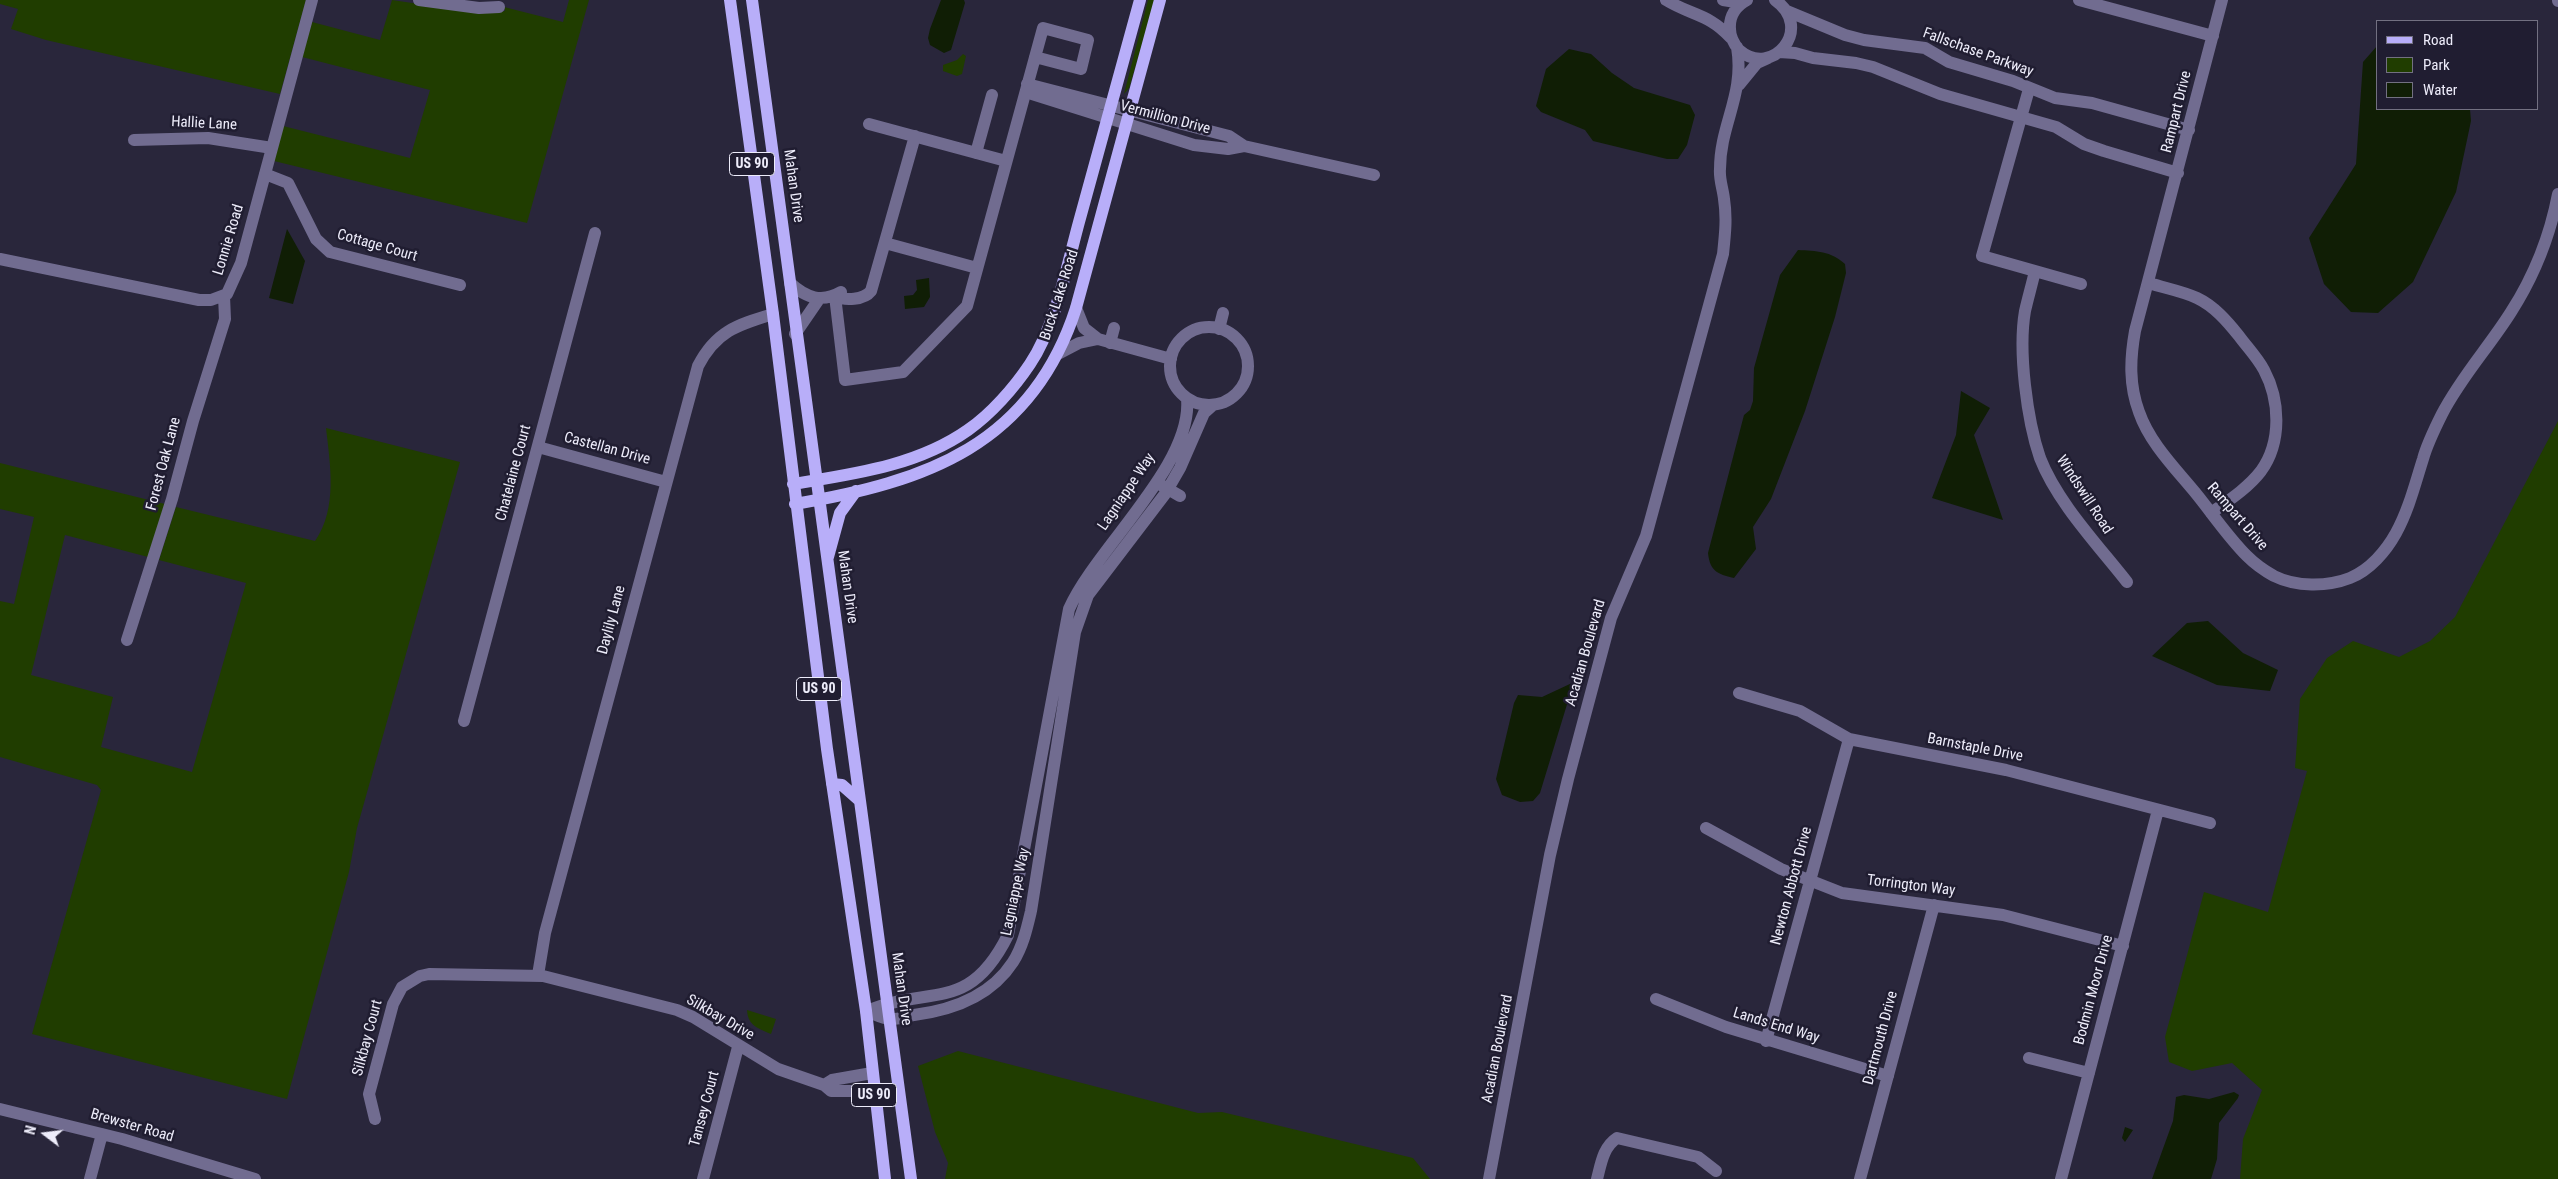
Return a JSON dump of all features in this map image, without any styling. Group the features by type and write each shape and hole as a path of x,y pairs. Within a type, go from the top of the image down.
{"main road":[{"name":"US 90","path":"730,0 773,314 795,504 832,784 866,1011 885,1179"},
{"name":"Mahan Drive","path":"752,0 790,283 795,334 911,1179"},
{"name":"Buck Lake Road","path":"793,484 886,466 918,456 969,429 1003,397 1030,364 1040,345 1060,291 1140,0"},
{"name":"Buck Lake Road","path":"795,504 915,476 953,459 987,438 1018,411 1041,381 1058,354 1076,308 1132,110 1160,0"},
{"path":"752,165 764,169 777,191"},
{"path":"827,564 840,513 856,491"},
{"path":"832,784 842,785 859,800"}],"street":[{"name":"Lonnie Road","path":"0,259 199,300 211,300 224,296 232,286 241,263 312,0"},
{"path":"420,0 479,8 498,7"},
{"path":"1666,0 1684,10 1704,16 1718,24 1734,42 1752,57 1796,53 1813,58 1856,62 1940,94 2056,127 2084,144 2178,173"},
{"path":"1723,0 1744,2"},
{"path":"2079,0 2213,36"},
{"name":"Rampart Drive","path":"2222,0 2149,283 2134,331 2130,359 2134,397 2147,430 2211,513 2248,557 2276,577 2296,583 2326,584 2350,578 2366,569 2382,552 2404,518 2423,458 2443,413 2474,364 2510,314 2527,285 2541,254 2558,194"},
{"name":"Acadian Boulevard","path":"1489,1179 1550,855 1568,779 1611,618 1646,536 1723,254 1726,229 1719,170 1721,154 1739,85 1740,66 1731,19 1744,2"},
{"path":"1774,55 1789,40 1791,33 1790,18 1781,4"},
{"name":"Fallschase Parkway","path":"1781,4 1845,35 1864,40 1925,48 1949,62 2013,81 2055,98 2092,103 2188,130"},
{"name":"Acadian Boulevard","path":"1739,85 1757,63 1774,55"},
{"path":"835,296 845,380 903,372 967,306 1034,57"},
{"path":"1026,88 1048,90 1071,101"},
{"path":"1026,88 1071,101"},
{"path":"2030,89 1982,256 2081,284"},
{"path":"976,152 992,95"},
{"name":"Vermillion Drive","path":"1071,101 1111,104 1229,136 1244,146 1374,175"},
{"name":"Vermillion Drive","path":"1071,101 1107,120 1128,124 1194,145 1228,149 1244,146"},
{"path":"869,124 1006,160"},
{"path":"790,283 800,292 819,299 835,296 841,299 860,298 868,295 885,243 915,136"},
{"name":"Hallie Lane","path":"134,140 208,138 272,148"},
{"name":"Cottage Court","path":"265,174 288,183 316,239 330,252 460,285"},
{"name":"Chatelaine Court","path":"464,721 595,233"},
{"path":"885,243 977,268"},
{"name":"Windswill Road","path":"2036,271 2025,313 2024,344 2030,421 2041,459 2060,494 2127,582"},
{"path":"2149,283 2197,298 2215,310 2257,359 2271,385 2277,411 2276,434 2269,456 2261,471 2248,484 2211,513"},
{"name":"Forest Oak Lane","path":"127,640 172,500 193,421 225,319 224,296"},
{"path":"795,334 819,299"},
{"path":"1076,308 1084,328 1104,341 1171,359"},
{"path":"1219,329 1223,313"},
{"name":"Daylily Lane","path":"538,976 545,933 691,388 707,348 733,327 773,314"},
{"path":"1058,354 1079,343 1104,341 1114,328"},
{"path":"1219,329 1231,334 1241,344 1246,356 1248,369 1244,382 1237,394 1226,402 1213,405 1199,404 1187,399 1177,389 1172,377 1171,359 1175,348 1183,337 1194,330 1219,329"},
{"name":"Lagniappe Way","path":"866,1011 889,1019 938,1012 972,1000 990,987 1013,962 1024,938 1031,911 1080,600 1091,569 1157,483 1181,434 1188,413 1187,399"},
{"name":"Lagniappe Way","path":"866,1011 887,1003 941,995 962,989 980,975 996,958 1008,935 1064,627 1080,600 1168,490 1180,468 1204,413 1213,405"},
{"name":"Castellan Drive","path":"538,447 666,482"},
{"path":"1157,483 1180,496"},
{"name":"Barnstaple Drive","path":"1739,693 1800,712 1849,739 2006,770 2210,822"},
{"path":"1051,705 1064,706"},
{"name":"Newton Abbott Drive","path":"1766,1041 1849,739"},
{"name":"Bodmin Moor Drive","path":"2061,1179 2158,810"},
{"path":"1032,811 1047,815"},
{"name":"Torrington Way","path":"1706,828 1754,856 1810,882 1842,893 2003,915 2123,946"},
{"name":"Dartmouth Drive","path":"1860,1179 1934,906"},
{"name":"Silkbay Court","path":"375,1119 369,1094 393,1004 402,987 420,976 429,974 538,976"},
{"name":"Silkbay Drive","path":"538,976 560,979 677,1010 778,1069 824,1085"},
{"name":"Lands End Way","path":"1656,999 1726,1028 1888,1076"},
{"name":"Tansey Court","path":"703,1179 738,1047"},
{"path":"2029,1058 2089,1073"},
{"path":"872,1074 832,1080 824,1085 831,1091 838,1092 874,1091"},
{"name":"Brewster Road","path":"0,1108 102,1134 255,1179"},
{"path":"90,1179 102,1134"},
{"path":"1597,1179 1608,1138 1627,1139 1698,1157 1720,1172"}],"green space":[{"path":"0,0 306,0 280,94 46,40 11,29 18,9 0,4"},
{"path":"392,0 479,13 505,11 504,7 563,22 569,0 589,0 527,223 274,161 283,126 410,158 430,90 302,57 312,22 380,40"},
{"path":"1148,0 1155,0 1129,88 1124,94"},
{"path":"963,54 966,56 962,74 957,76 943,71 943,65 957,60"},
{"path":"2558,421 2558,1179 2240,1179 2243,1139 2262,1090 2232,1063 2192,1071 2169,1062 2165,1037 2204,892 2268,912 2307,771 2295,768 2300,699 2327,658 2353,641 2399,657 2430,641 2455,617"},
{"path":"326,428 460,462 357,828 349,872 287,1099 32,1034 101,790 97,785 0,757 0,601 14,604 34,517 0,509 0,463 165,504 148,557 65,535 31,675 113,697 101,747 192,772 246,583 159,560 176,507 315,541 322,528 330,500 331,486"},
{"path":"747,1010 776,1019 771,1034 758,1028 749,1020"},
{"path":"958,1051 1198,1113 1222,1112 1413,1158 1430,1179 945,1179 948,1163 935,1132 918,1066"}],"water":[{"path":"941,0 964,0 965,3 951,50 944,53 930,45 928,38"},
{"path":"2376,47 2376,110 2470,110 2471,121 2456,192 2413,282 2378,313 2351,312 2324,284 2309,238 2356,164 2363,62"},
{"path":"1569,49 1591,54 1612,73 1634,88 1690,105 1695,115 1687,145 1678,159 1667,159 1593,141 1585,130 1541,112 1536,106 1546,69"},
{"path":"287,229 305,261 293,304 269,298"},
{"path":"1798,250 1817,251 1834,256 1845,264 1846,273 1835,317 1805,411 1771,499 1753,527 1756,549 1734,578 1715,571 1708,553 1744,415 1750,410 1753,401 1754,368 1780,275"},
{"path":"929,278 930,297 924,307 905,309 904,296 913,295 917,290 916,280"},
{"path":"1961,391 1990,408 1974,435 2003,520 1932,498 1956,435"},
{"path":"2208,621 2243,653 2278,670 2270,691 2217,685 2152,656 2187,623"},
{"path":"1572,683 1540,793 1533,801 1520,802 1502,795 1496,779 1514,703 1518,695 1542,697"},
{"path":"2234,1092 2239,1095 2238,1098 2219,1123 2217,1159 2211,1179 2152,1179 2173,1121 2176,1097 2184,1095 2209,1099"},
{"path":"2125,1127 2133,1130 2125,1142 2122,1138"}]}
